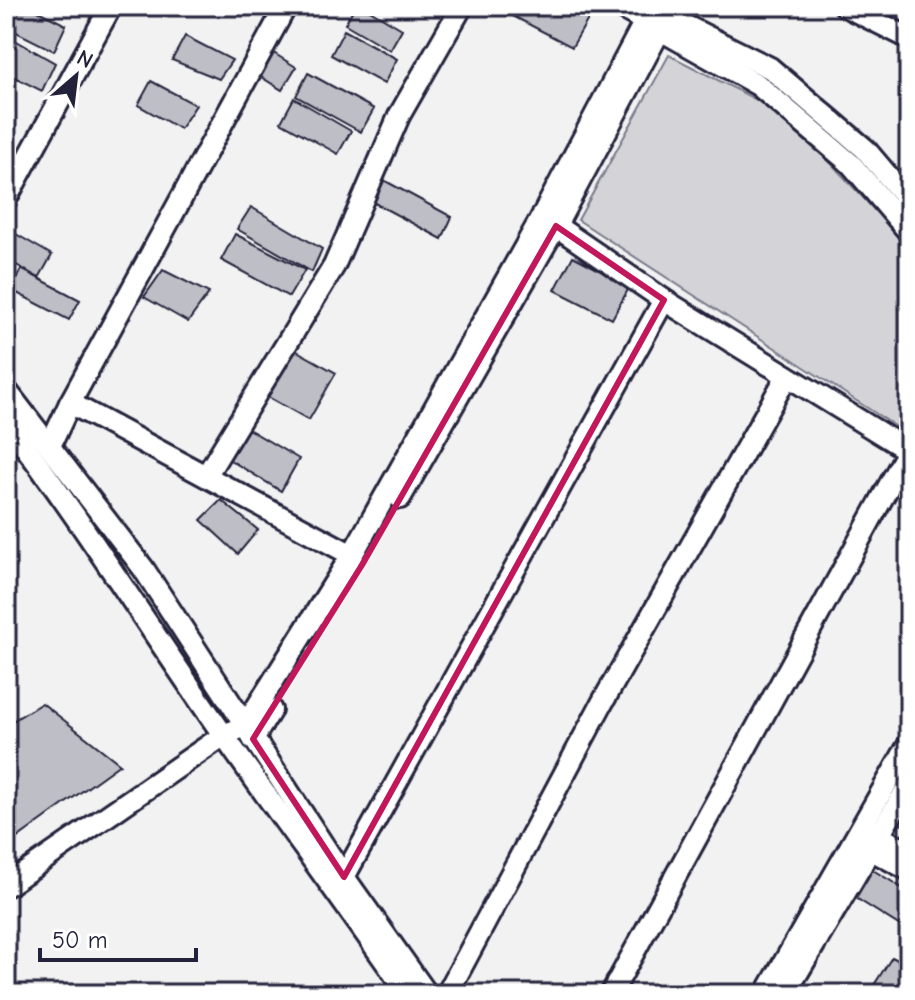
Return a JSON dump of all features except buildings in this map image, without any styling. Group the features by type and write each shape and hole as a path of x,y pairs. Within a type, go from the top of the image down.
{"street":[{"path":"6,199 111,6"},
{"path":"50,446 70,403 286,6"},
{"path":"206,476 334,266 399,116 462,6"},
{"path":"618,6 770,68 865,149 909,201"},
{"path":"845,6 909,38"},
{"path":"6,886 224,735 249,732 362,565 556,226 650,19"},
{"path":"650,19 758,85 851,164 909,232"},
{"path":"249,732 352,555 650,19"},
{"path":"556,226 664,300 909,451 611,994"},
{"path":"344,877 664,300"},
{"path":"447,994 601,705 787,376"},
{"path":"6,390 143,568 344,877 427,994"},
{"path":"70,403 352,555"},
{"path":"6,421 37,461 224,735 408,994"},
{"path":"785,994 866,838 909,744"},
{"path":"766,994 866,838 909,785"},
{"path":"866,838 909,852"},
{"path":"866,838 909,870"}],"highlighted area":[{"path":"556,226 664,300 344,877 253,739 362,565"}],"shaded area":[{"path":"669,55 786,115 909,247 909,435 578,220"}]}
